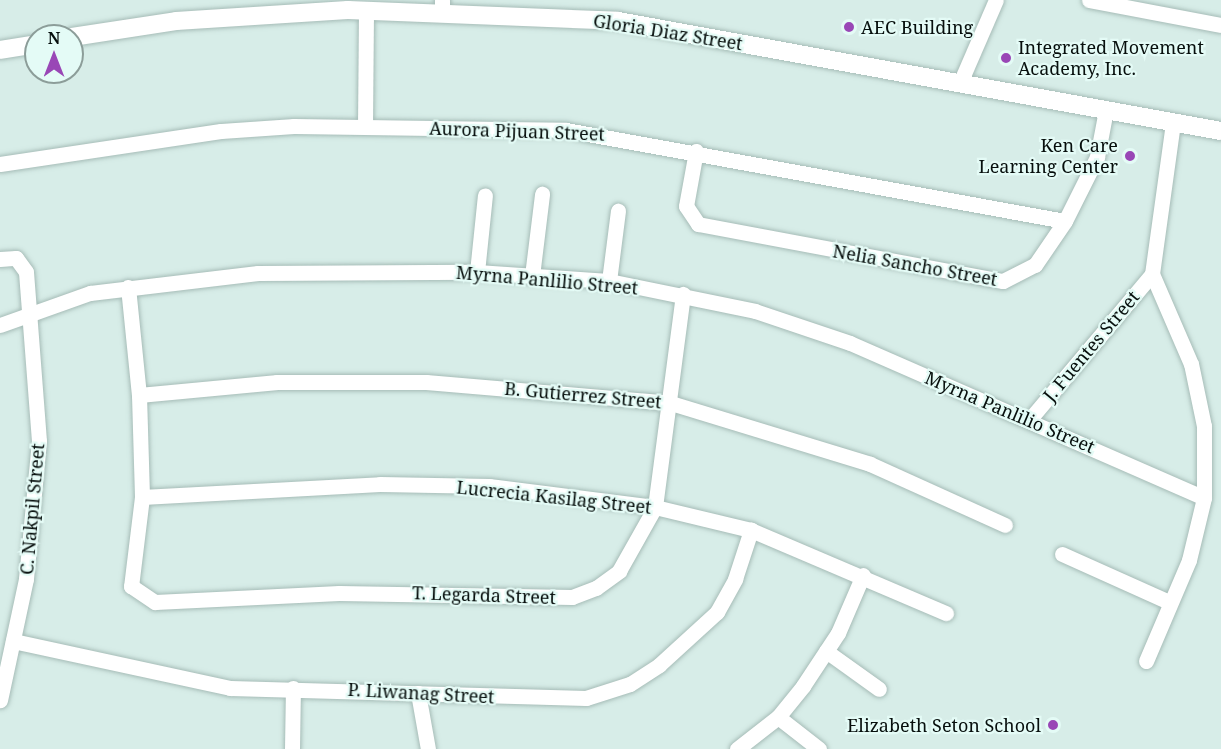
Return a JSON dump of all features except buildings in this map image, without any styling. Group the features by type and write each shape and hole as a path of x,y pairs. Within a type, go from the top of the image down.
{"street":[{"path":"960,83 996,0"},
{"path":"1089,0 1221,25"},
{"name":"Gloria Diaz Street","path":"84,35 176,21 442,6 618,21 1221,131"},
{"path":"365,126 366,10"},
{"path":"0,50 24,46"},
{"name":"Nelia Sancho Street","path":"696,151 686,206 692,219 844,254 1003,281 1035,265 1065,221 1090,175 1106,110"},
{"path":"1146,661 1169,602 1189,560 1204,498 1204,426 1191,364 1152,274 1173,122"},
{"name":"Aurora Pijuan Street","path":"0,164 220,130 365,126 566,130 696,151 1065,221"},
{"path":"532,276 542,194"},
{"path":"477,272 485,195"},
{"path":"609,281 618,211"},
{"name":"C. Nakpil Street","path":"0,259 16,258 24,266 39,441 36,499 13,641 0,700"},
{"name":"Myrna Panlilio Street","path":"0,325 90,293 128,286 258,273 477,272 609,281 683,294 755,311 850,343 1030,419 1204,498"},
{"name":"J. Fuentes Street","path":"1030,419 1152,274"},
{"path":"128,286 139,394 142,497"},
{"name":"T. Legarda Street","path":"142,497 131,586 155,602 339,593 572,597 619,571 655,507 671,403 683,294"},
{"name":"B. Gutierrez Street","path":"139,394 277,382 426,382 671,403 870,464 1005,525"},
{"name":"Lucrecia Kasilag Street","path":"142,497 380,484 489,486 655,507 751,530 863,575 946,613"},
{"name":"P. Liwanag Street","path":"13,641 194,684 586,698 630,684 717,612 735,579 751,530"},
{"path":"1062,554 1169,602"},
{"path":"737,749 778,717 826,651 863,575"},
{"path":"826,651 879,689"},
{"path":"292,749 293,688"},
{"path":"418,693 428,749"},
{"path":"778,717 819,749"}],"place":[{"name":"AEC Building","path":"849,27"},
{"name":"Integrated Movement Academy, Inc.","path":"1006,58"},
{"name":"Ken Care Learning Center","path":"1130,156"},
{"name":"Elizabeth Seton School","path":"1053,725"}]}
